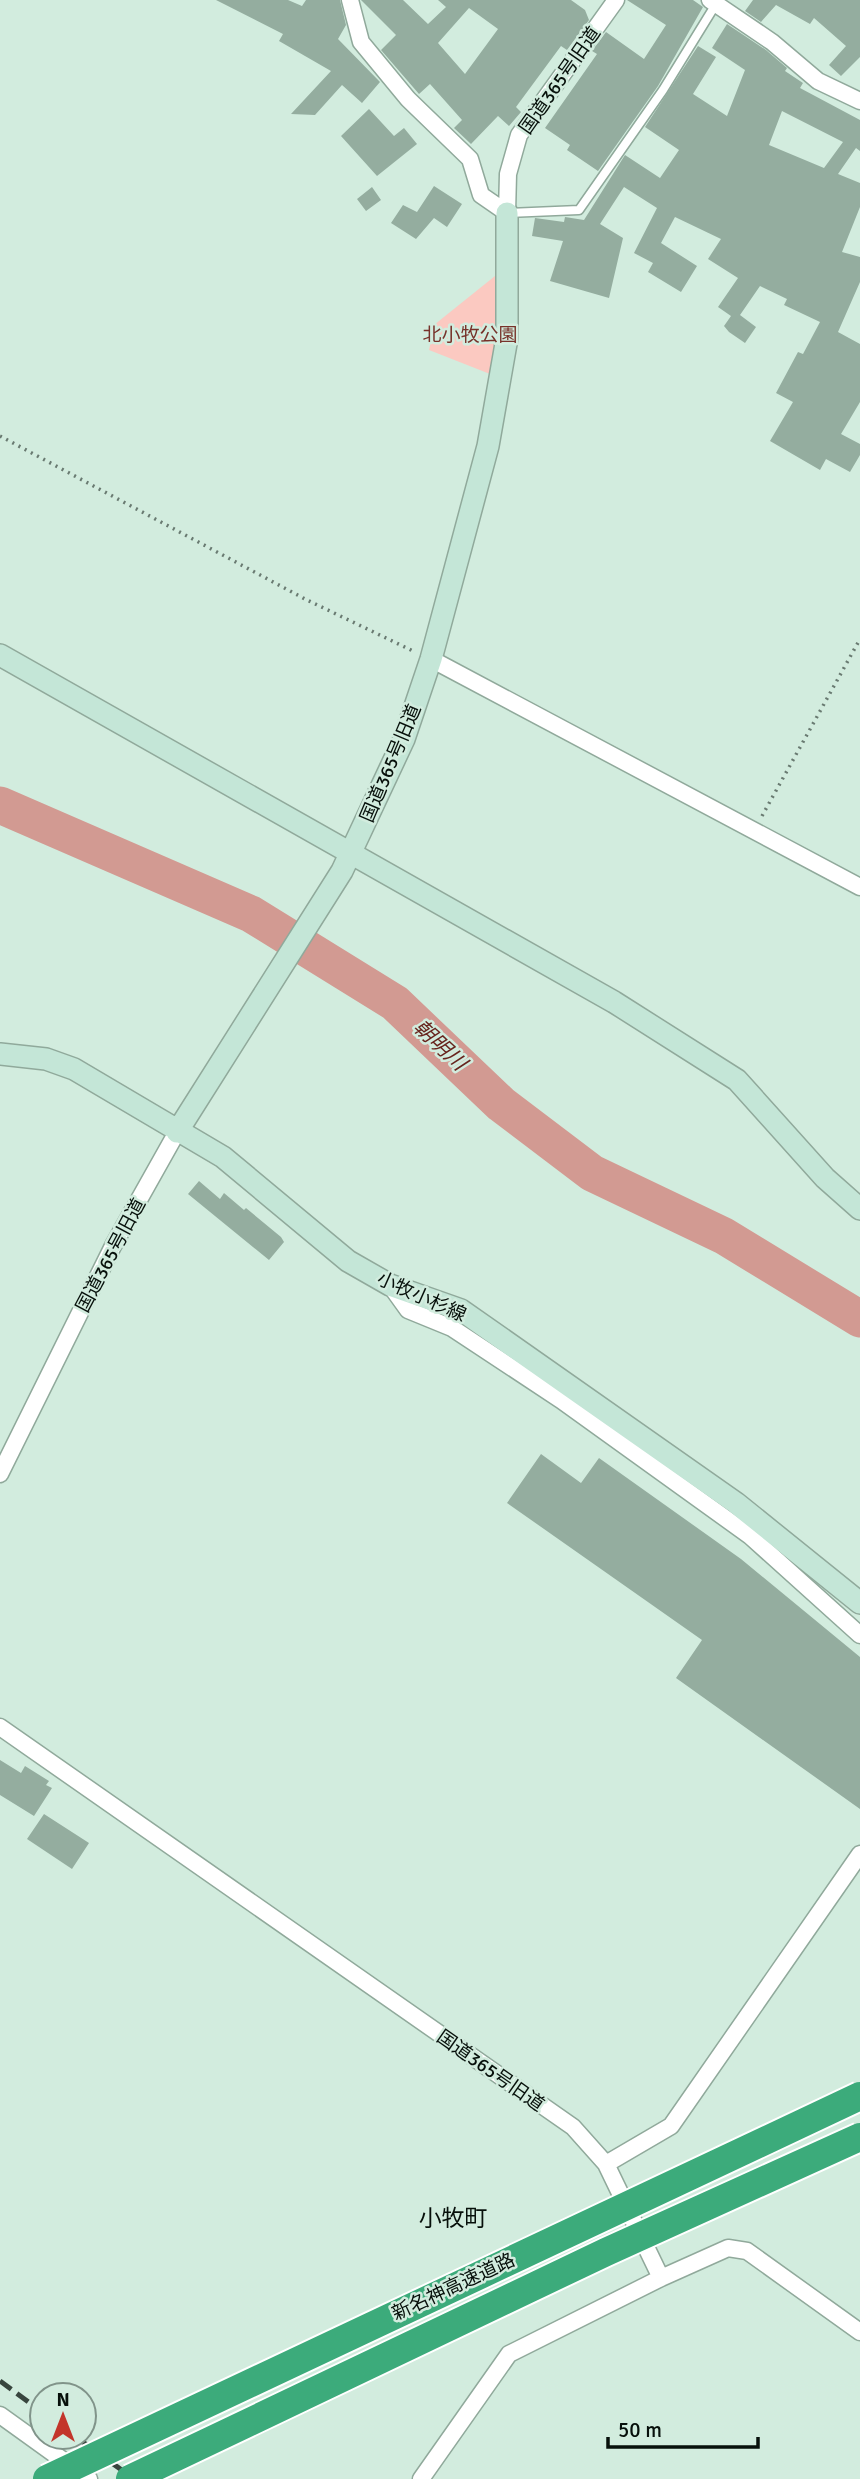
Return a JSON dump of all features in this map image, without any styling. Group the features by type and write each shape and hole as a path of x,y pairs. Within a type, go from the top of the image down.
{"highway":[{"name":"新名神高速道路","path":"47,2479 860,2096"},
{"name":"新名神高速道路","path":"130,2479 606,2252 860,2137"}],"street":[{"path":"350,0 361,42 408,99 470,159 481,195 507,213"},
{"name":"国道365号旧道","path":"0,1474 113,1245 181,1126 346,863 404,739 431,659 488,446 504,352 508,174 519,135 609,2"},
{"path":"724,4 818,80 860,101"},
{"path":"0,655 346,863 614,1002 737,1080 825,1178 860,1209"},
{"path":"431,659 752,833 860,887"},
{"name":"小牧小杉線","path":"0,1054 46,1059 74,1069 181,1126 223,1157 348,1261 390,1285 461,1310 736,1503 860,1603"},
{"path":"390,1285 408,1310 452,1328 750,1536 860,1635"},
{"name":"国道365号旧道","path":"0,1727 573,2127 607,2164 661,2278"},
{"path":"607,2164 671,2126 860,1854"},
{"path":"421,2479 509,2354 661,2278 729,2248 747,2251 860,2332"},
{"path":"0,2415 89,2479"}],"lane":[{"path":"507,213 579,210 724,4"}],"path":[{"path":"0,436 305,599 431,659"},
{"path":"752,833 860,639"}],"green space":[{"name":"北小牧公園","path":"500,272 499,336 490,374 429,350 434,325"}],"building":[{"path":"216,0 288,0 302,6 306,0 340,0 346,25 338,39 380,82 362,103 342,85 315,115 291,114 331,71 279,41 283,34"},
{"path":"361,0 403,0 428,24 446,7 438,0 571,0 585,10 589,20 567,50 561,46 516,107 521,112 509,126 498,116 471,144 454,128 462,120 430,84 419,94 381,50 396,35","holes":["469,8 498,29 465,74 438,43"]},
{"path":"627,0 693,0 703,7 658,86 598,171 567,150 570,145 545,128 597,54 592,51 606,32 644,59 666,25"},
{"path":"753,0 860,0 860,57 841,76 829,65 846,46 814,18 810,24 776,5 761,22 745,11"},
{"path":"727,24 787,68 785,71 803,83 800,88 860,120 860,151 856,148 838,174 860,183 860,207 842,252 860,257 860,282 838,332 860,344 860,402 841,434 860,444 860,455 850,472 826,459 820,470 770,441 793,402 776,393 798,352 803,354 820,322 784,305 787,299 760,286 740,315 756,327 745,343 729,332 724,326 731,316 718,307 738,278 708,259 721,239 675,217 661,243 697,266 681,292 648,272 653,263 634,253 657,208 624,187 600,224 623,238 609,298 550,281 563,241 532,236 535,218 564,222 565,217 584,220 625,155 660,178 679,150 645,127 698,46 716,57 693,94 727,116 745,70 712,48","holes":["782,111 843,142 824,168 769,145"]},
{"path":"369,109 394,136 404,128 417,144 377,176 341,136"},
{"path":"434,186 462,204 447,227 434,218 416,239 391,223 403,205 417,212"},
{"path":"372,187 381,200 366,211 357,199"},
{"path":"199,1181 220,1199 224,1193 244,1210 246,1208 281,1237 284,1242 269,1260 188,1194"},
{"path":"541,1454 581,1483 599,1458 741,1559 860,1657 860,1809 676,1678 702,1640 507,1503"},
{"path":"0,1760 21,1773 25,1766 49,1781 46,1785 52,1788 34,1816 0,1795"},
{"path":"44,1814 89,1843 72,1869 27,1839"}],"waterway":[{"name":"朝明川","path":"0,805 251,914 395,1003 501,1104 592,1173 724,1236 860,1319"}],"railway":[{"path":"0,2381 28,2402"},
{"path":"95,2451 134,2479"}],"district":[{"name":"小牧町","path":"453,2218"}]}
